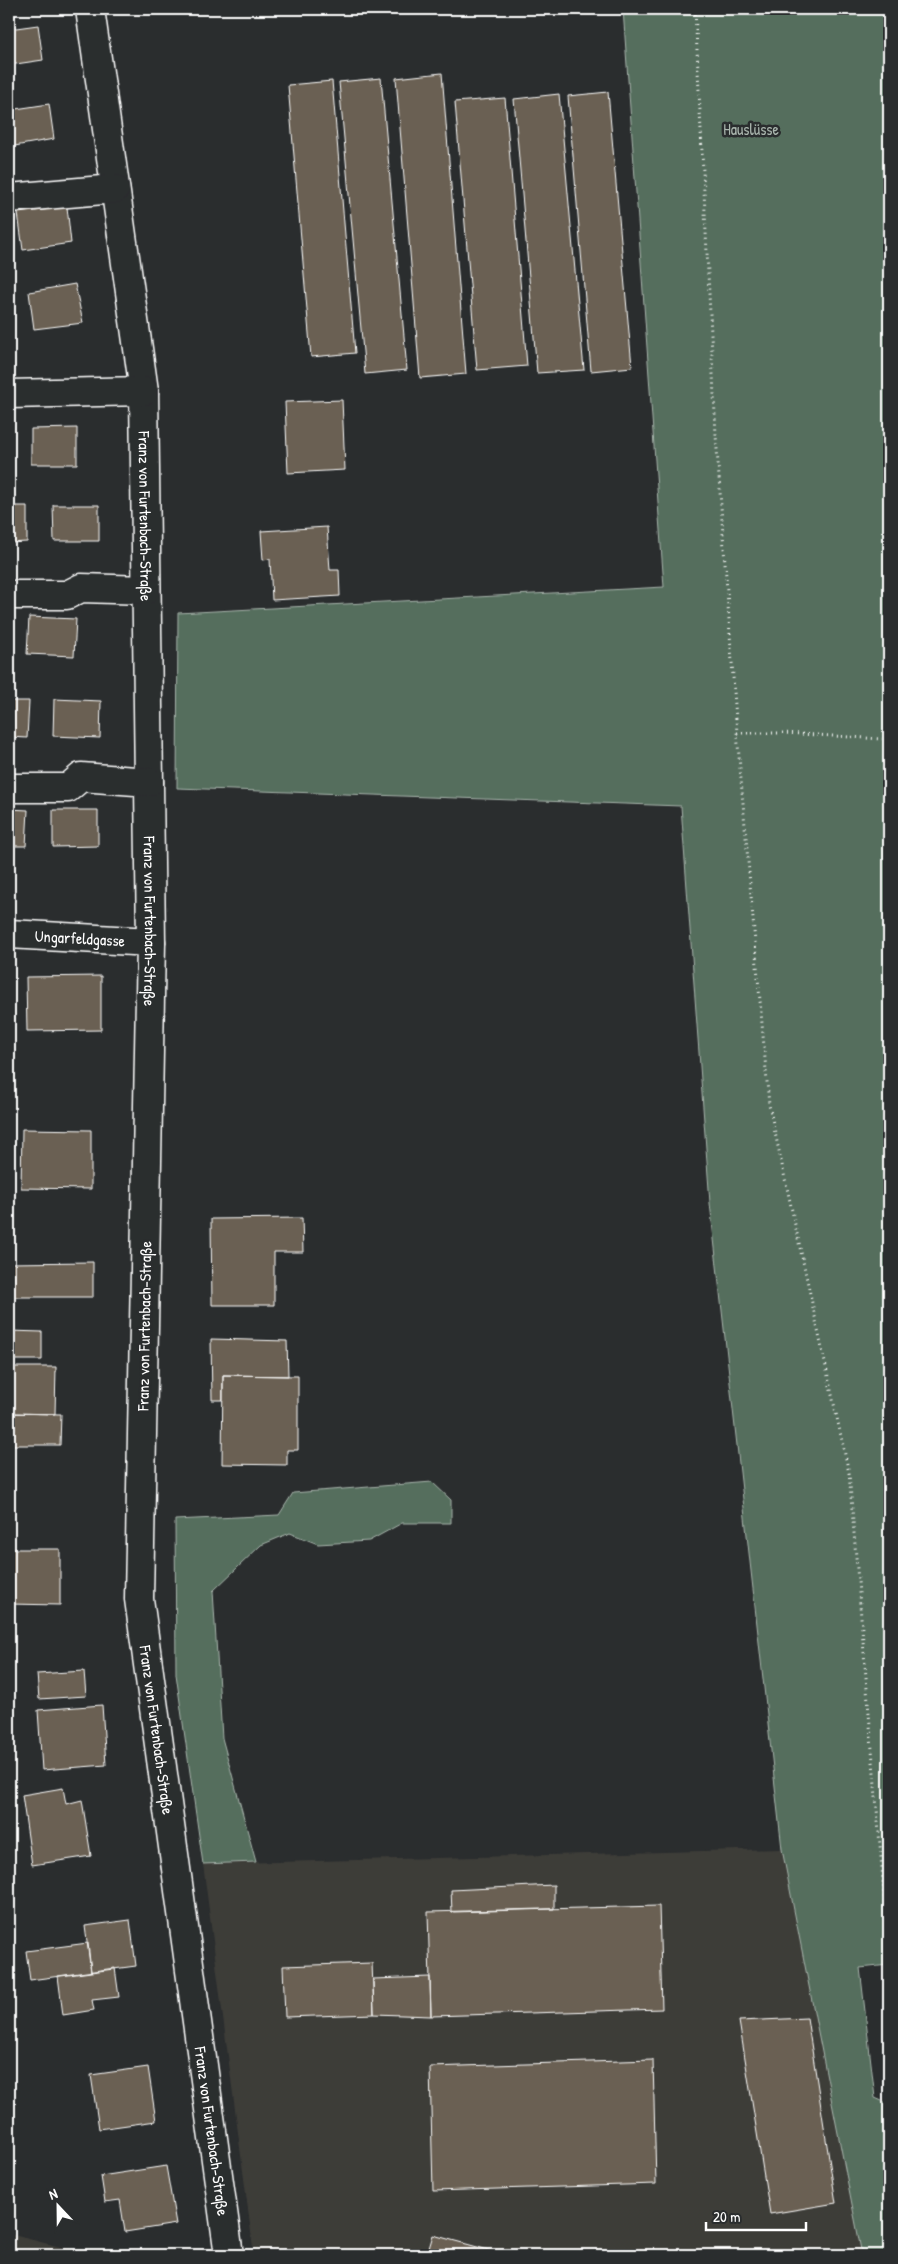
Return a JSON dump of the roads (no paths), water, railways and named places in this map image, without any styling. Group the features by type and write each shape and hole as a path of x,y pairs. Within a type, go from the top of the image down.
{"street":[{"name":"Franz von Furtenbach-Straße","path":"90,9 144,391 151,942 139,1599 230,2255"},
{"path":"9,198 115,189"},
{"path":"9,394 144,391"},
{"path":"9,595 67,596 81,588 146,590"},
{"path":"9,788 68,788 82,777 149,782"},
{"name":"Ungarfeldgasse","path":"9,934 151,942"}],"park label":[{"name":"Hauslüsse","path":"751,129"}]}
